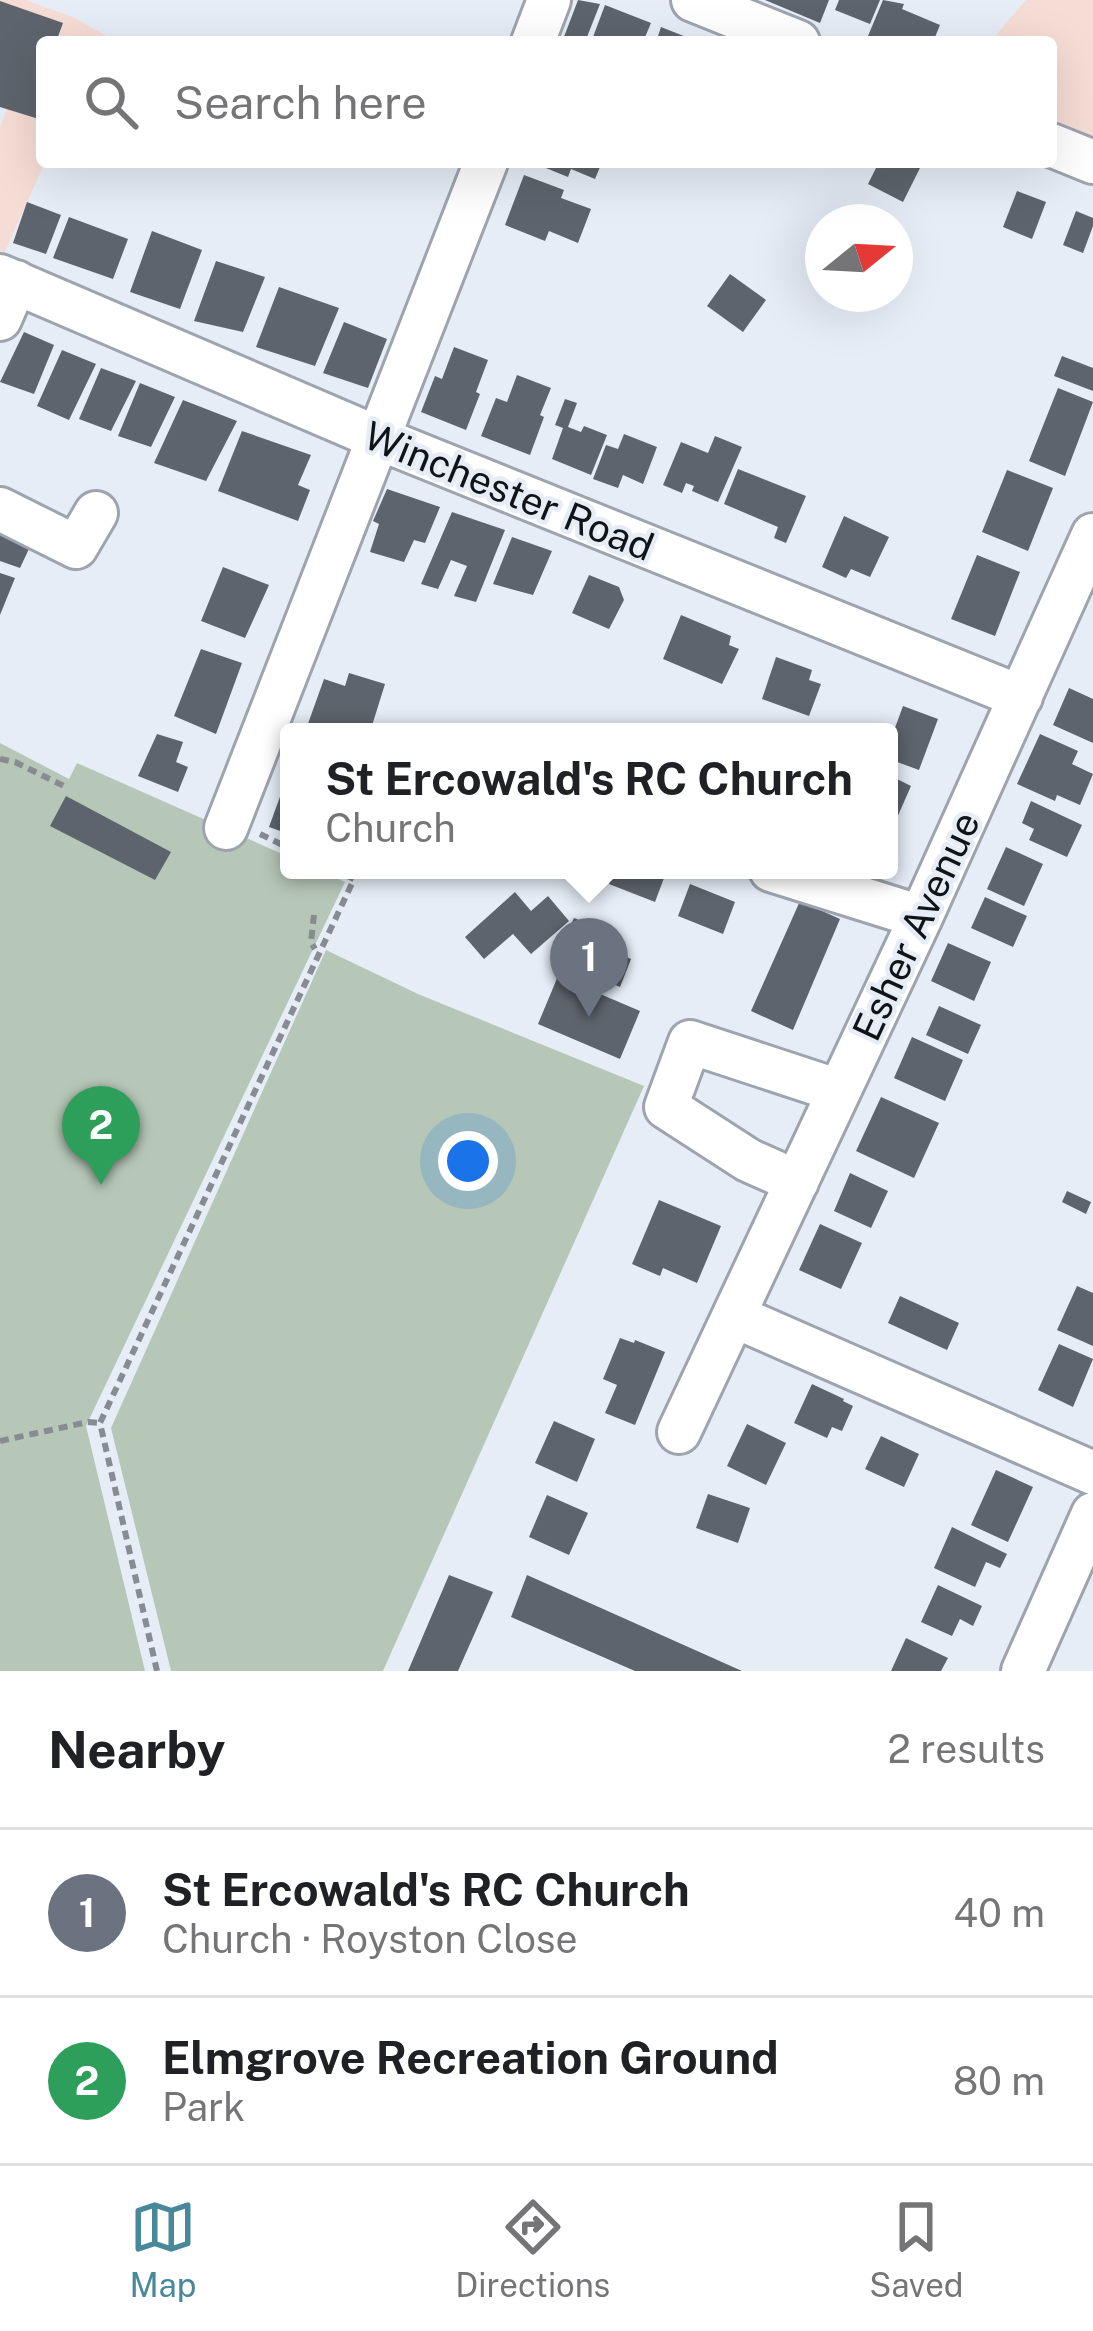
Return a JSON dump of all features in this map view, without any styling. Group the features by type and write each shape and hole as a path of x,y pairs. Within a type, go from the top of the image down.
{"street":[{"path":"535,36 549,0"},
{"path":"693,0 783,36"},
{"path":"1057,147 1093,162"},
{"path":"226,829 484,168"},
{"name":"Winchester Road","path":"6,292 1021,697"},
{"path":"0,508 76,547 96,512"},
{"name":"Esher Avenue","path":"679,1432 921,917 1093,536"},
{"path":"800,879 921,917"},
{"path":"797,1182 748,1160 666,1106 690,1042 839,1091"},
{"path":"734,1316 1093,1473"},
{"path":"1023,1671 1093,1514"}],"path":[{"path":"0,759 68,788"},
{"path":"157,1671 100,1423 354,879"},
{"path":"314,915 315,949"},
{"path":"0,1441 100,1423"}],"shaded area":[{"path":"0,0 26,0 106,36 36,36 36,168 42,168 4,254 0,253 0,126 7,110 0,107"},
{"path":"1026,0 1093,0 1093,153 1057,135 1057,36 995,36"}],"green space":[{"path":"0,743 69,779 77,763 280,853 280,879 345,882 86,1426 145,1671 0,1671"},
{"path":"326,950 418,994 644,1086 383,1671 171,1671 111,1428"}],"building":[{"path":"578,0 600,4 587,36 564,36"},
{"path":"765,0 829,0 820,23"},
{"path":"839,0 880,0 870,24 835,10"},
{"path":"883,0 904,4 902,9 940,25 935,36 868,36"},
{"path":"0,1 63,23 58,36 36,36 36,118 0,107"},
{"path":"605,5 651,23 646,36 593,36"},
{"path":"661,27 684,36 658,36"},
{"path":"546,168 600,168 595,179 571,169 568,177"},
{"path":"876,168 920,168 903,202 868,184"},
{"path":"524,175 564,190 561,198 591,209 578,243 549,231 545,241 505,225"},
{"path":"1017,191 1046,202 1032,239 1003,227"},
{"path":"27,202 61,215 46,254 13,243"},
{"path":"1076,211 1093,218 1083,253 1063,245"},
{"path":"69,217 128,239 113,279 53,258"},
{"path":"152,231 202,250 180,309 130,292"},
{"path":"216,261 265,277 243,332 194,321"},
{"path":"730,274 766,300 743,332 707,306"},
{"path":"279,287 339,308 315,366 256,347"},
{"path":"344,322 387,339 368,388 323,373"},
{"path":"24,332 54,345 34,394 0,382"},
{"path":"454,347 488,360 466,430 421,412 435,376 442,379"},
{"path":"62,350 96,364 69,420 37,406"},
{"path":"1062,356 1093,368 1093,391 1054,376"},
{"path":"101,368 136,381 111,431 79,419"},
{"path":"517,375 551,388 530,455 481,436 496,398 507,402"},
{"path":"140,383 175,397 151,447 118,436"},
{"path":"1058,388 1093,402 1065,476 1029,461"},
{"path":"565,399 577,403 568,427 581,432 584,426 607,435 591,475 552,459 563,428 555,425"},
{"path":"183,400 237,421 206,481 154,463"},
{"path":"242,431 311,455 298,485 310,490 298,521 218,491"},
{"path":"624,434 657,447 643,484 623,475 618,488 593,479 606,445 618,449"},
{"path":"715,436 742,447 718,502 692,491 694,486 686,483 682,493 663,485 681,442 708,453"},
{"path":"738,469 806,496 786,543 774,538 778,527 724,504"},
{"path":"1007,470 1053,488 1028,551 982,532"},
{"path":"387,489 440,507 425,543 414,540 404,562 370,552 379,524 373,521"},
{"path":"452,512 505,530 476,602 454,596 467,566 451,560 438,589 421,584"},
{"path":"844,516 889,537 870,577 851,569 846,578 822,567"},
{"path":"0,519 36,534 20,568 0,561"},
{"path":"512,537 552,551 533,595 493,584"},
{"path":"977,555 1020,572 995,636 951,619"},
{"path":"223,567 269,585 245,638 201,621"},
{"path":"0,573 15,578 0,615"},
{"path":"589,575 619,587 624,600 609,629 572,613"},
{"path":"681,615 731,636 729,645 739,649 722,684 663,659"},
{"path":"201,649 242,663 216,734 174,716"},
{"path":"776,657 812,670 809,680 821,684 809,716 762,699"},
{"path":"349,673 385,684 373,723 308,723 324,679 345,686"},
{"path":"1069,688 1093,699 1093,743 1053,725"},
{"path":"903,706 938,719 919,770 898,762 897,723"},
{"path":"157,734 183,742 176,762 188,767 178,792 138,776"},
{"path":"1040,734 1078,751 1072,764 1093,774 1080,805 1057,795 1055,801 1017,784"},
{"path":"898,780 911,786 898,816"},
{"path":"66,796 171,852 155,880 50,826"},
{"path":"280,797 280,831 269,827"},
{"path":"1031,801 1082,825 1067,857 1029,840 1034,829 1022,823"},
{"path":"1006,847 1043,864 1024,906 987,889"},
{"path":"611,879 664,879 655,902 609,884"},
{"path":"690,884 735,902 723,934 678,916"},
{"path":"515,892 531,911 548,896 569,921 531,954 513,934 484,959 465,937"},
{"path":"985,897 1027,916 1013,947 971,928"},
{"path":"800,901 840,919 793,1030 751,1011"},
{"path":"574,918 594,926 587,940 631,959 620,987 554,959"},
{"path":"948,943 991,962 974,1001 931,981"},
{"path":"558,976 640,1011 620,1059 538,1024"},
{"path":"939,1006 981,1025 968,1054 926,1035"},
{"path":"912,1037 963,1060 945,1101 894,1078"},
{"path":"881,1097 939,1123 914,1178 856,1151"},
{"path":"850,1173 888,1191 871,1228 834,1211"},
{"path":"1067,1191 1091,1202 1086,1214 1062,1202"},
{"path":"659,1200 721,1226 697,1283 663,1268 660,1276 632,1264"},
{"path":"820,1224 862,1243 841,1289 799,1270"},
{"path":"1077,1286 1093,1293 1093,1346 1057,1330"},
{"path":"900,1296 959,1323 947,1350 888,1323"},
{"path":"620,1338 665,1352 635,1425 605,1413 617,1385 603,1379"},
{"path":"1059,1344 1093,1359 1073,1407 1038,1390"},
{"path":"812,1384 853,1406 842,1431 832,1427 827,1438 794,1423"},
{"path":"554,1421 595,1439 577,1482 535,1463"},
{"path":"747,1424 786,1443 766,1485 727,1466"},
{"path":"881,1436 919,1454 904,1487 865,1469"},
{"path":"996,1470 1033,1487 1008,1542 971,1525"},
{"path":"708,1494 750,1508 738,1543 696,1528"},
{"path":"547,1495 588,1513 569,1555 529,1537"},
{"path":"952,1527 1007,1554 1000,1568 986,1562 975,1587 934,1568"},
{"path":"449,1575 493,1592 458,1671 408,1671"},
{"path":"527,1575 742,1671 635,1671 511,1617"},
{"path":"938,1585 982,1606 973,1626 960,1619 952,1636 921,1622"},
{"path":"906,1638 948,1658 941,1671 891,1671"}],"place":[{"name":"St Ercowald's RC Church","path":"589,1017"},
{"name":"Elmgrove Recreation Ground","path":"101,1185"}]}
